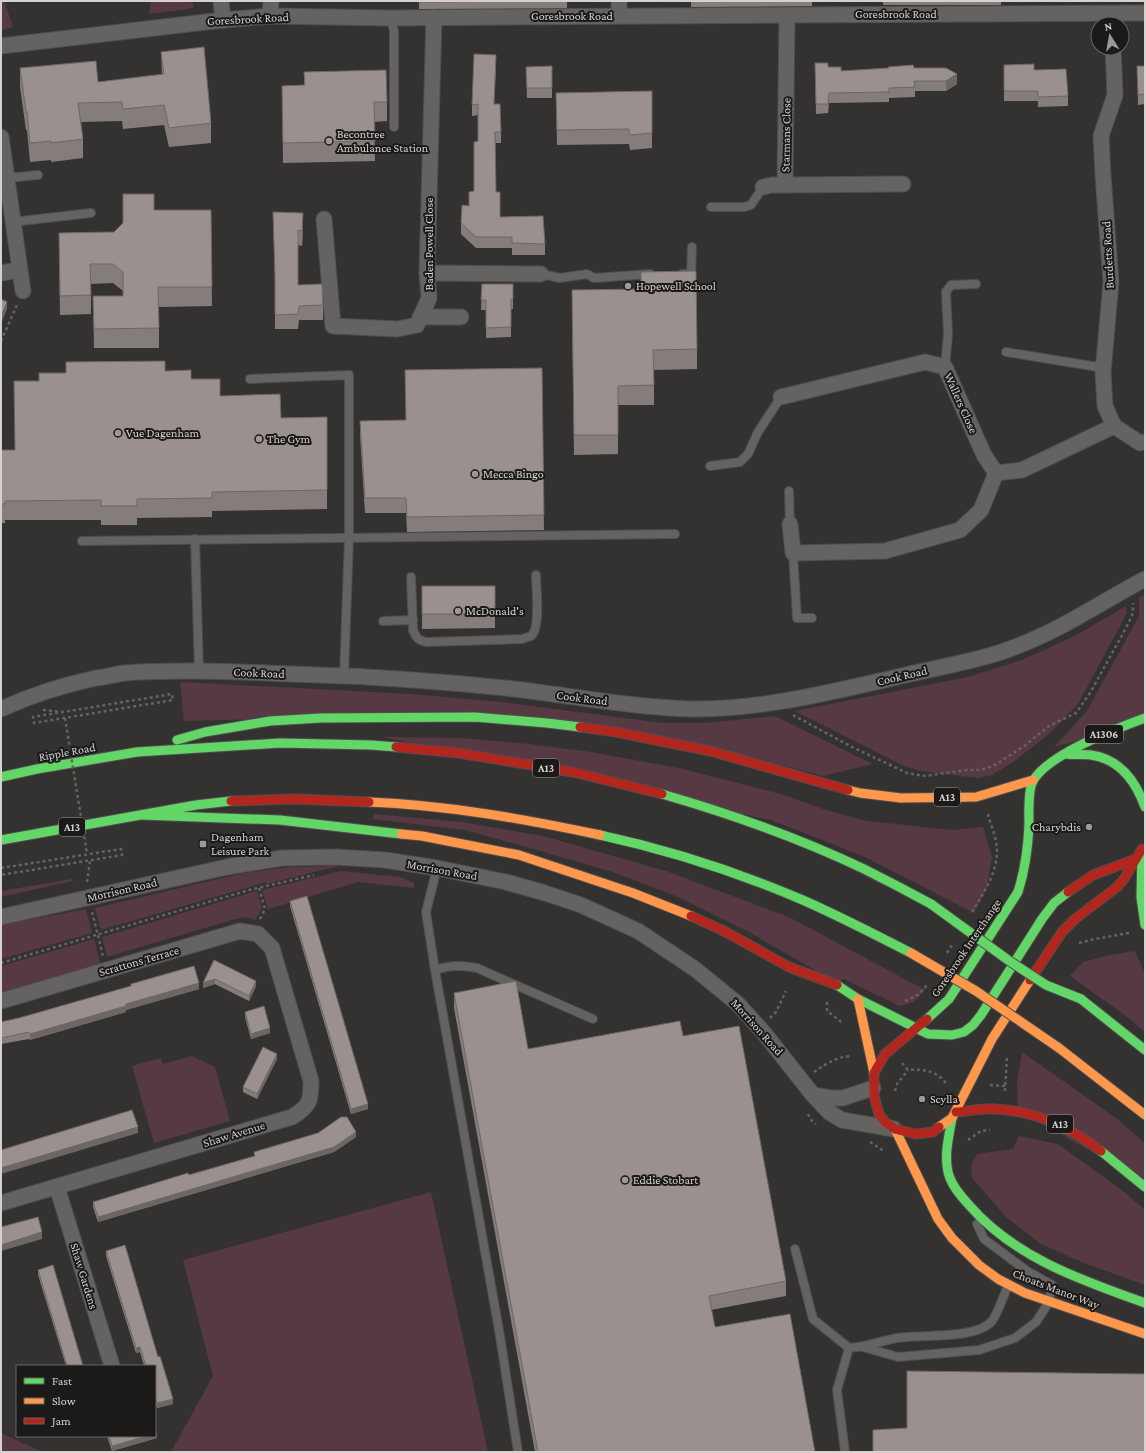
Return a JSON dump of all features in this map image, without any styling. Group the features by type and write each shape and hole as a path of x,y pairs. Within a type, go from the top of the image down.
{"main road":[{"name":"A13","path":"137,752 205,732 270,721 321,718 475,718 547,723 616,732 710,751 860,793 901,798 976,797 1033,780"},
{"name":"A1306","path":"1066,754 1107,732 1145,718"},
{"name":"A13","path":"137,752 280,743 371,745 459,753 573,772 639,788 703,806 779,834 863,869 931,904 1008,960 1046,985 1082,999 1145,1050"},
{"name":"Ripple Road","path":"1,777 37,769 137,752"},
{"path":"1033,780 1044,767 1066,754 1092,755 1109,760 1121,767 1133,780 1142,797 1145,807"},
{"name":"Goresbrook Interchange","path":"1033,780 1029,806 1027,859 1018,892 949,998 937,1011 885,1054 874,1073 873,1088 879,1114 895,1129 916,1134 933,1132 954,1115 992,1039 1062,932 1075,919 1117,887 1124,879 1143,847"},
{"name":"A13","path":"1,840 222,801 278,799 368,800 457,808 573,828 694,860 772,888 848,921 911,953 976,991 1059,1048 1145,1115"},
{"name":"A13","path":"142,815 288,821 422,836 519,855 633,893 677,910 724,931 789,967 835,984 858,999"},
{"path":"1143,847 1142,898 1143,918 1145,925"},
{"path":"858,999 928,1034 952,1036 964,1032 973,1025 981,1015 1042,919 1054,903 1093,874 1136,859"},
{"path":"858,999 874,1073"},
{"name":"A13","path":"954,1115 995,1109 1038,1115 1060,1124 1083,1137 1099,1148 1145,1187"},
{"name":"Choats Manor Way","path":"954,1115 946,1161 948,1173 953,1184 969,1205 996,1232 1020,1249 1067,1274 1145,1302"},
{"name":"Choats Manor Way","path":"895,1129 939,1220 957,1244 988,1272 1008,1285 1049,1302 1145,1334"}],"street":[{"path":"221,1 223,20"},
{"path":"270,16 271,1"},
{"path":"618,16 619,1"},
{"name":"Goresbrook Road","path":"1,46 223,20 270,16 392,18 618,16 787,14 1060,7 1099,16"},
{"name":"Goresbrook Road","path":"1128,16 1145,13"},
{"name":"Starmans Close","path":"787,14 785,185 903,184"},
{"name":"Baden Powell Close","path":"420,317 428,298 427,273 434,17"},
{"name":"Burdetts Road","path":"1113,56 1115,95 1101,136 1102,175 1111,282 1104,368 1105,406 1114,426"},
{"path":"1,137 23,291"},
{"path":"763,187 785,185"},
{"path":"324,219 333,326 397,329 417,325 420,317 461,317"},
{"path":"1,273 19,270"},
{"path":"427,273 541,274"},
{"name":"Wallers Close","path":"781,397 925,362 945,367 984,455 996,473"},
{"path":"790,524 793,553 885,551 960,530 981,510 996,473 1022,470 1114,426 1140,443 1145,442"},
{"name":"Cook Road","path":"1,709 31,695 79,682 123,673 199,671 344,676 457,683 639,705 691,709 750,705 784,701 880,681 974,659 1018,646 1066,624 1145,579"},
{"name":"Morrison Road","path":"1,917 227,866 282,858 336,857 385,860 437,868 506,882 581,905 638,931 695,968 738,1004 764,1033 813,1095 829,1112 842,1120 895,1129"},
{"name":"Scrattons Terrace","path":"1,1001 240,931 258,934 272,948"},
{"name":"Shaw Avenue","path":"1,1204 292,1117 303,1110 311,1098 311,1081 272,948"},
{"path":"813,1095 843,1098 873,1088"},
{"name":"Shaw Gardens","path":"57,1187 112,1365"}],"lane":[{"path":"392,18 394,31 394,127"},
{"path":"6,178 38,175"},
{"path":"711,207 744,207 750,205 763,187"},
{"path":"12,222 91,213"},
{"path":"675,274 691,274 692,247"},
{"path":"541,274 560,278 587,274 594,278 610,278 637,274 660,274"},
{"path":"945,367 948,334 946,292 951,284 976,284"},
{"path":"1006,352 1104,368"},
{"path":"250,379 349,375 349,538 344,676"},
{"path":"710,466 740,462 748,454 758,432 781,397"},
{"path":"789,491 790,524"},
{"path":"82,541 675,534"},
{"path":"195,539 199,671"},
{"path":"793,553 797,618 812,618"},
{"path":"411,577 415,636 420,641 426,642 522,639 531,636 535,630 537,619 536,575"},
{"path":"383,621 413,620"},
{"path":"437,868 426,912 500,1336 518,1452"},
{"path":"435,970 449,965 461,965 477,968 593,1019"},
{"path":"863,1347 898,1357 979,1350 1015,1338 1036,1322 1049,1302 1052,1285 1027,1271 984,1239 969,1205"},
{"path":"795,1249 813,1319 849,1348 863,1347 898,1338 956,1335 981,1330 992,1322 1008,1285"},
{"path":"845,1452 837,1390 849,1348"}],"path":[{"path":"1,341 23,291"},
{"path":"794,716 852,747 907,773 925,776 967,770 981,770 1006,758 1049,726 1076,713 1090,693 1126,628 1133,613 1133,606"},
{"path":"172,694 173,700 65,718 34,723 33,717 172,694"},
{"path":"38,710 62,712"},
{"path":"65,718 87,854"},
{"path":"1,868 121,849 122,855 1,875"},
{"path":"87,882 90,861"},
{"path":"1,963 259,888 319,874"},
{"path":"259,888 265,909"},
{"path":"91,908 97,935"},
{"path":"768,1020 776,1012 786,991"},
{"path":"827,996 827,1011 839,1020 847,1029"},
{"path":"809,1076 827,1063 840,1057 856,1056"},
{"path":"905,1068 908,1070 921,1069 935,1073 943,1078 946,1086"},
{"path":"894,1097 897,1084 908,1070"},
{"path":"986,1084 1005,1086"},
{"path":"963,1144 981,1131 992,1130"}],"shaded area":[{"path":"1,1 4,1 13,27 1,30"},
{"path":"151,1 190,1 194,5 193,8 188,9 149,14"},
{"path":"1145,595 1145,718 1099,735 1054,747 1087,711 1139,616 1139,597"},
{"path":"1126,606 1127,613 1078,704 1048,735 1013,762 992,775 978,778 920,771 904,766 795,711 968,677 1022,660 1077,635"},
{"path":"180,682 411,694 502,702 662,723 705,723 775,716 873,764 823,776 693,743 417,715 184,721"},
{"path":"383,737 462,738 529,744 591,752 679,768 784,795 826,810 867,821 953,830 983,827 992,857 987,888 974,913 865,857 771,820"},
{"path":"374,814 462,822 543,836 666,871 789,917 925,990 914,1002 900,1006 844,979 835,982 751,933 678,897 616,873 465,830 372,819"},
{"path":"339,866 266,884 266,882 101,930 95,908 244,873 291,867"},
{"path":"341,871 401,877 414,883 414,888 358,882 268,909 262,890"},
{"path":"72,879 73,881 1,897 1,891"},
{"path":"257,891 262,908 255,920 246,917 232,920 107,957 102,937"},
{"path":"86,909 92,933 1,959 1,925"},
{"path":"94,939 101,966 1,994 1,966"},
{"path":"1135,951 1145,974 1145,1032 1130,1019 1070,976 1083,962 1110,955"},
{"path":"1022,1052 1120,1121 1145,1144 1145,1183 1018,1109 1017,1083"},
{"path":"192,1056 215,1067 230,1121 154,1143 132,1066 161,1058 163,1064"},
{"path":"1019,1136 1058,1144 1123,1191 1145,1210 1145,1285 1084,1263 1041,1244 1006,1217 972,1178 971,1165 977,1154 1013,1149"},
{"path":"431,1192 488,1452 171,1452 213,1376 183,1260"},
{"path":"1,1433 42,1452 1,1452"}],"building":[{"path":"419,1 550,1 419,2"},
{"path":"204,47 211,123 169,128 164,105 123,109 122,102 78,103 83,139 51,143 51,141 30,143 27,111 20,68 96,61 98,82 164,74 161,52"},
{"path":"474,54 496,55 494,104 500,104 501,132 495,132 496,192 500,192 500,217 543,216 545,244 512,243 512,237 476,237 461,223 462,205 469,206 469,192 474,191 474,142 478,141 478,104 472,105"},
{"path":"815,63 828,63 828,67 841,67 841,71 913,65 914,68 946,68 957,74 946,81 914,81 915,87 889,88 889,92 829,93 828,104 816,104"},
{"path":"1034,64 1034,70 1066,69 1068,96 1038,97 1038,91 1004,91 1004,65"},
{"path":"552,66 552,88 527,88 526,67"},
{"path":"1137,66 1145,66 1145,94 1138,95"},
{"name":"Becontree Ambulance Station","path":"386,70 387,102 374,102 375,141 283,143 282,86 305,85 304,72"},
{"path":"652,91 652,133 630,135 629,129 557,130 556,93"},
{"path":"123,194 154,194 154,210 211,210 212,287 158,287 159,328 94,329 93,296 123,296 123,272 113,264 90,264 91,295 60,296 59,233 114,232 123,223"},
{"path":"273,212 303,213 302,231 298,230 298,285 322,284 323,305 299,306 298,314 275,315"},
{"path":"696,271 697,349 653,350 654,385 618,386 618,435 574,435 572,290 641,289 641,272"},
{"path":"482,284 513,284 513,299 511,299 511,327 486,328 486,300 481,300"},
{"path":"1,299 7,302 1,317"},
{"name":"Vue Dagenham","path":"165,361 165,371 191,370 191,379 220,379 220,396 280,394 281,418 327,417 327,490 212,492 212,498 137,499 137,506 101,506 101,500 5,501 5,504 1,504 1,450 15,450 14,381 39,381 39,373 66,373 66,362"},
{"name":"Mecca Bingo","path":"542,368 544,515 407,517 406,498 365,498 360,421 406,420 405,370"},
{"path":"422,586 495,586 495,614 422,614"},
{"path":"307,896 368,1104 351,1109 290,901"},
{"path":"214,960 256,981 249,996 215,979 203,983"},
{"path":"194,966 199,983 30,1034 29,1032 1,1038 1,1022 131,986 131,984"},
{"name":"Eddie Stobart","path":"516,981 528,1049 680,1021 683,1036 739,1026 786,1281 709,1296 715,1327 790,1314 815,1452 538,1452 454,993"},
{"path":"264,1006 270,1028 251,1034 245,1012"},
{"path":"263,1047 277,1054 257,1094 243,1087"},
{"path":"132,1110 138,1127 1,1168 1,1150"},
{"path":"341,1117 347,1117 356,1132 334,1147 98,1217 93,1202 188,1173 189,1175 255,1156 254,1152 318,1133"},
{"path":"38,1217 42,1232 1,1245 1,1227"},
{"path":"125,1245 158,1357 160,1356 173,1399 157,1403 156,1365 146,1365 140,1347 136,1348 106,1251"},
{"path":"53,1265 83,1365 67,1365 38,1270"},
{"path":"907,1371 1145,1374 1145,1452 873,1452 873,1430 907,1428"},
{"path":"109,1437 144,1437 112,1446"}],"traffic: fast":[{"path":"177,740 205,732 270,721 321,718 475,717 580,727"},
{"path":"927,1019 949,999 1018,892 1023,875 1027,851 1030,791 1037,775 1063,754 1099,736 1145,718"},
{"path":"1,777 37,769 137,752 280,743 396,747"},
{"path":"1066,754 1091,755 1110,761 1126,773 1137,789 1145,807"},
{"path":"662,794 739,818 815,847 864,869 931,904"},
{"path":"1,840 196,805 231,801"},
{"path":"142,815 280,820 401,834"},
{"path":"600,835 678,855 755,881 818,907 911,953"},
{"path":"1142,850 1141,897 1145,925"},
{"path":"837,985 858,999 928,1034 952,1035 964,1032 973,1025 981,1015 1042,919 1054,903 1068,892"},
{"path":"931,904 1008,960 1046,985 1081,999"},
{"path":"1081,999 1145,1050"},
{"path":"952,1118 947,1152 949,1177 969,1205 987,1223 1007,1239 1050,1265 1073,1276 1145,1303"},
{"path":"1101,1151 1145,1187"}],"traffic: slow":[{"path":"848,790 901,798 976,797 1033,780"},
{"path":"369,802 427,806 485,814 600,835"},
{"path":"401,834 422,836 519,855 633,893 691,916"},
{"path":"911,953 976,991 1059,1048"},
{"path":"939,1127 952,1118 992,1039 1030,980"},
{"path":"858,999 874,1073"},
{"path":"1059,1048 1145,1115"},
{"path":"895,1129 938,1219 952,1238 979,1265 998,1279 1025,1293 1145,1334"}],"traffic: jam":[{"path":"580,727 616,732 710,751 848,790"},
{"path":"396,747 459,753 573,772 662,794"},
{"path":"231,801 295,799 369,802"},
{"path":"1030,980 1062,932 1075,919 1117,887 1124,879 1142,849"},
{"path":"1068,892 1093,875 1136,859"},
{"path":"691,916 724,931 789,967 837,985"},
{"path":"927,1019 885,1054 874,1073 874,1096 879,1114 885,1122 895,1129 916,1134 933,1132 939,1127"},
{"path":"956,1112 991,1109 1011,1110 1025,1113 1065,1128 1101,1151"}],"place":[{"name":"Becontree Ambulance Station","path":"329,141"},
{"name":"Hopewell School","path":"628,286"},
{"name":"Vue Dagenham","path":"118,433"},
{"name":"The Gym","path":"259,439"},
{"name":"Mecca Bingo","path":"475,474"},
{"name":"McDonald's","path":"458,611"},
{"name":"Charybdis","path":"1089,827"},
{"name":"Dagenham Leisure Park","path":"203,844"},
{"name":"Scylla","path":"922,1099"},
{"name":"Eddie Stobart","path":"625,1180"}]}
